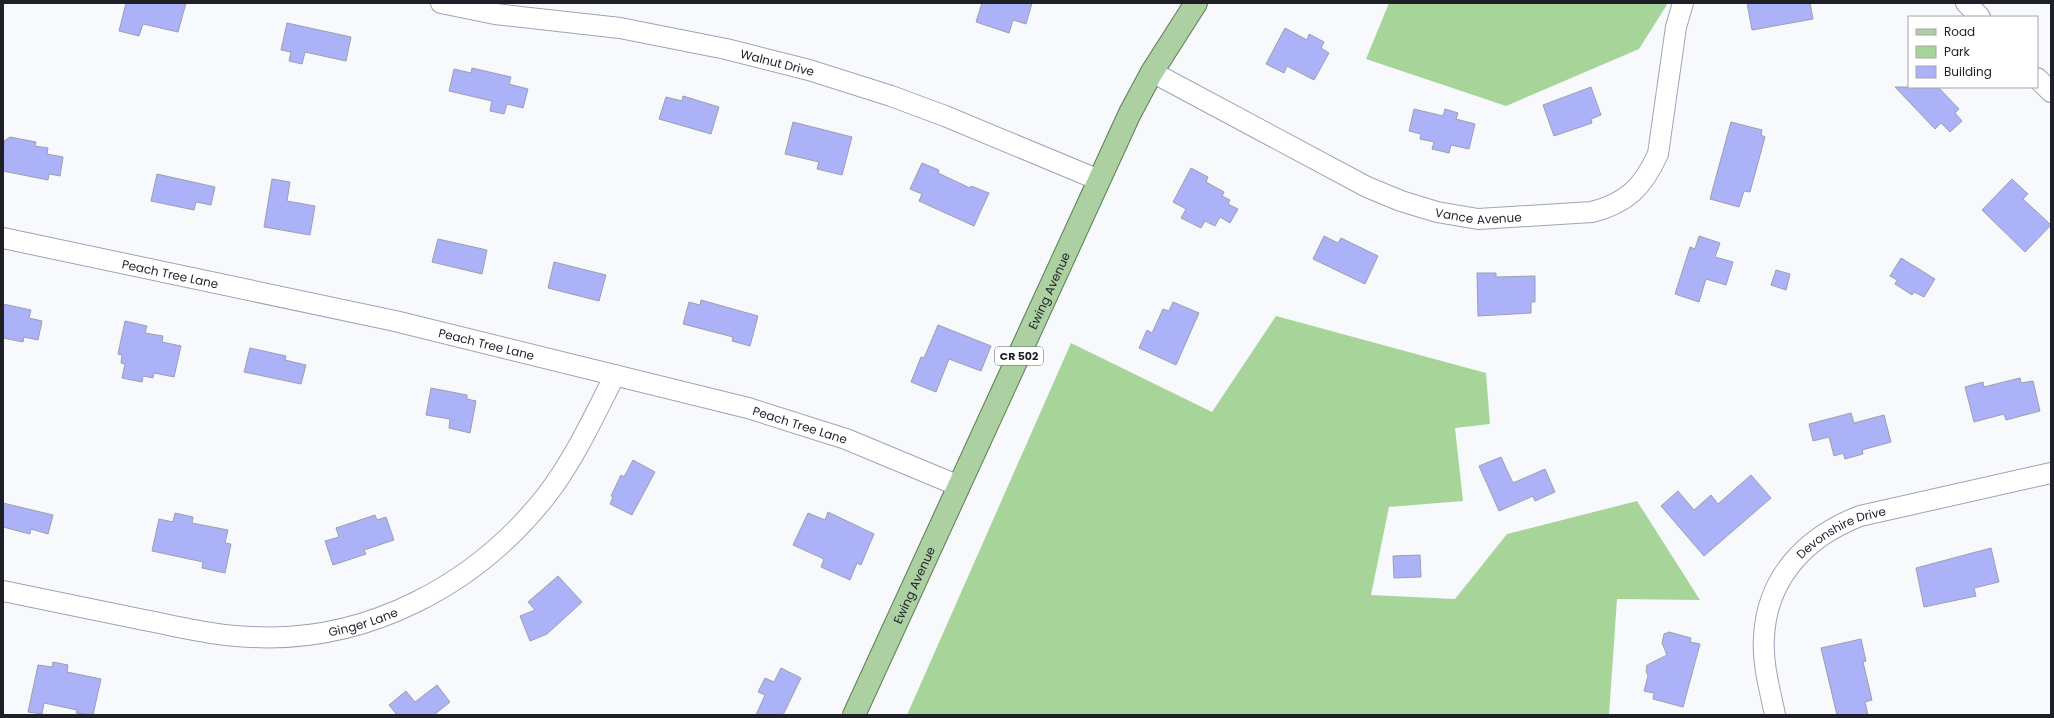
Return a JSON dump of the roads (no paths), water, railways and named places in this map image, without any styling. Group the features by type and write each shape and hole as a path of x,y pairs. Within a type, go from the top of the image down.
{"main road":[{"name":"Ewing Avenue","path":"854,715 1130,113 1152,72 1196,3"}],"street":[{"name":"Walnut Drive","path":"441,3 495,14 634,30 726,49 809,70 891,96 945,116 1099,180"},
{"name":"Vance Avenue","path":"1152,72 1367,187 1401,201 1437,212 1478,219 1592,212 1608,207 1625,199 1639,186 1652,167 1658,154 1676,27 1683,3"},
{"path":"1966,3 1979,16"},
{"path":"2038,79 2051,92"},
{"name":"Peach Tree Lane","path":"3,238 395,321 786,419 846,439 960,486"},
{"name":"Ginger Lane","path":"3,591 210,634 253,638 321,633 357,625 392,613 426,598 463,576 492,553 523,524 547,495 568,464 615,375"},
{"name":"Devonshire Drive","path":"1775,715 1765,663 1764,637 1768,612 1777,587 1788,567 1807,546 1818,537 1838,525 1860,516 2051,473"}]}
